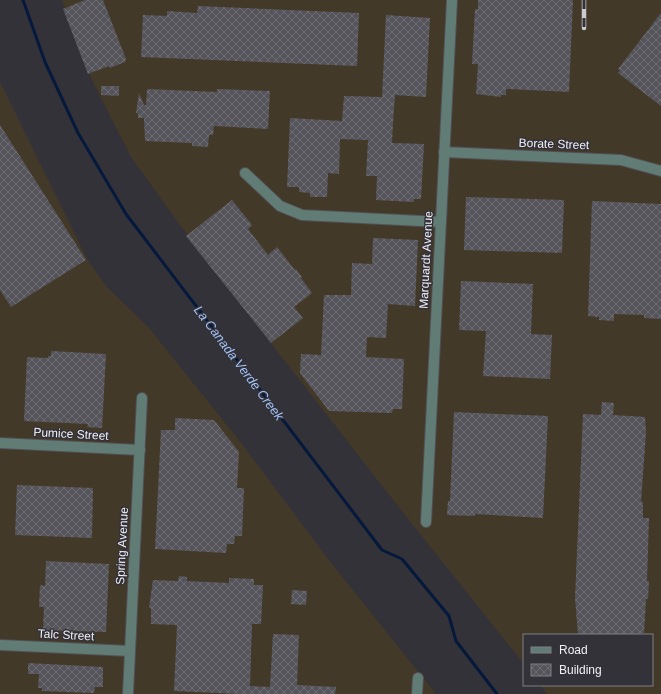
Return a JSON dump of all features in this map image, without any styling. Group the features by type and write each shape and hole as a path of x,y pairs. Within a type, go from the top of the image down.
{"street":[{"name":"Marquardt Avenue","path":"426,522 452,0"},
{"name":"Borate Street","path":"444,152 621,160 649,167 661,172"},
{"path":"245,173 280,206 298,214 441,222"},
{"name":"Spring Avenue","path":"128,694 142,398"},
{"name":"Pumice Street","path":"0,443 140,450"},
{"name":"Talc Street","path":"0,645 130,652"},
{"path":"417,694 418,678"}],"shaded area":[{"path":"62,0 661,0 661,694 547,694 541,686 653,686 653,634 523,634 523,663 401,510 177,221 131,157 92,80"},
{"path":"0,82 88,261 107,287 149,328 238,439 328,559 436,694 0,694"}],"building":[{"path":"85,0 103,0 126,59 125,62 110,68 109,66 88,74 63,9"},
{"path":"478,0 573,0 569,92 506,89 506,95 501,95 501,97 476,94 478,64 472,64 475,9 478,9"},
{"path":"198,6 359,13 357,66 141,57 143,15 167,16 167,11 197,13"},
{"path":"661,13 661,106 618,73 620,71 618,69"},
{"path":"386,15 430,18 426,97 395,95 392,143 424,144 421,199 414,199 414,202 376,200 377,176 366,176 368,140 340,139 339,174 328,173 327,197 310,197 310,193 299,192 299,187 287,187 290,118 342,121 344,96 382,97"},
{"path":"101,86 119,86 119,96 101,95"},
{"path":"147,89 217,92 217,89 270,91 268,129 214,126 213,135 209,135 208,147 192,146 192,143 145,141 144,118 138,118 138,113 136,113 139,93 144,105 146,105"},
{"path":"0,125 86,260 11,307 0,290"},
{"path":"466,197 564,200 562,253 464,250"},
{"path":"232,200 252,225 248,229 268,255 277,247 295,270 296,269 312,293 294,307 303,318 271,343 186,236"},
{"path":"592,201 661,204 661,319 644,318 644,315 614,314 614,321 599,320 599,317 588,316"},
{"path":"373,238 418,240 415,306 388,304 386,338 367,337 366,357 404,359 402,409 393,409 392,413 329,411 300,373 301,354 321,355 324,295 351,295 352,263 372,264"},
{"path":"461,281 533,284 531,334 552,335 550,379 483,376 486,331 459,330"},
{"path":"51,351 106,354 102,428 87,427 88,424 24,421 27,357 48,358 48,356 51,356"},
{"path":"602,402 614,403 613,415 645,417 646,432 641,502 643,502 643,518 649,518 647,581 649,581 648,599 646,599 644,633 578,634 575,598 583,414 601,415"},
{"path":"454,412 548,416 543,518 475,514 475,516 447,515 448,501 450,501"},
{"path":"175,418 214,420 239,452 237,488 244,488 242,536 235,536 234,544 227,544 226,553 155,549 161,430 175,430"},
{"path":"17,485 93,488 92,538 15,535"},
{"path":"46,561 109,564 106,632 43,630 44,607 39,607 40,585 45,586"},
{"path":"179,576 187,577 187,581 229,583 229,578 254,579 254,585 263,585 261,624 252,624 250,686 270,687 273,634 299,635 297,685 336,687 335,694 240,694 174,691 177,625 151,624 151,608 149,608 153,580 178,581"},
{"path":"292,590 307,591 306,605 291,604"},
{"path":"28,663 103,667 103,687 95,687 94,693 42,691 42,688 38,688 39,674 28,674"}],"waterway":[{"name":"La Canada Verde Creek","path":"23,0 45,62 78,133 126,214 382,550 402,559 449,616 456,641 497,694"}],"railway":[{"path":"584,0 584,28"}]}
